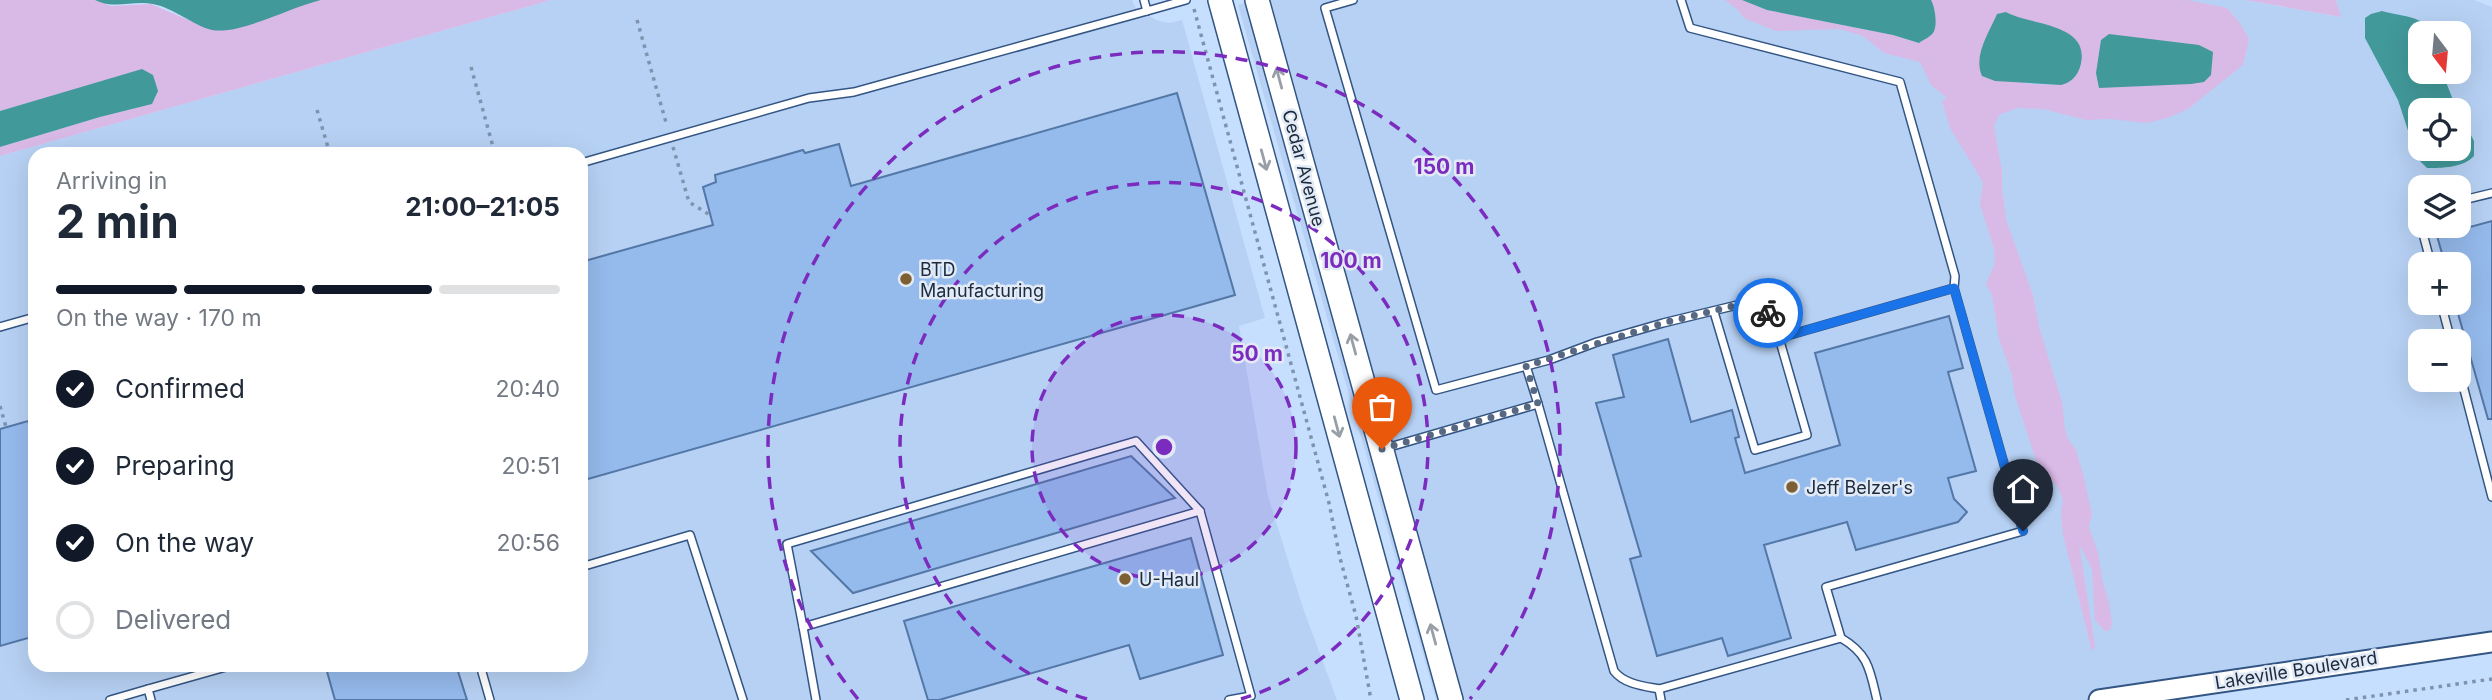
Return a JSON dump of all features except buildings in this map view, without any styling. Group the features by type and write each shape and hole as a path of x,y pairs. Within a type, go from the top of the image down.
{"main road":[{"name":"Cedar Avenue","path":"1220,0 1409,694"},
{"name":"Cedar Avenue","path":"1257,0 1451,700"}],"street":[{"name":"Lakeville Boulevard","path":"2099,700 2492,642"}],"lane":[{"path":"1144,0 1147,11"},
{"path":"588,161 809,98 854,92 1186,0"},
{"path":"1353,0 1325,8 1436,390 1526,366 1663,323 1762,299 1779,338 1807,435 1755,450 1714,312"},
{"path":"1681,0 1689,28 1900,82 1955,276 1954,288 2023,531 1826,587 1841,638 1862,653 1877,700"},
{"path":"2471,198 2492,193"},
{"path":"1779,338 1954,288"},
{"path":"0,327 28,319"},
{"path":"1526,366 1614,671 1619,678 1659,689 1841,638"},
{"path":"2465,392 2492,497"},
{"path":"1382,449 1538,404"},
{"path":"816,700 787,544 1136,442 1200,511 1251,696 1229,700"},
{"path":"803,627 1200,511"},
{"path":"588,565 690,534 743,700"},
{"path":"110,700 207,672"},
{"path":"482,672 490,700"},
{"path":"148,688 151,700"},
{"path":"1659,689 1661,700"}],"path":[{"path":"1192,0 1329,503 1356,616 1371,700"},
{"path":"637,20 689,202 710,215"},
{"path":"471,67 493,147"},
{"path":"317,110 328,147"},
{"path":"0,406 6,427"},
{"path":"2346,700 2492,679"}],"shaded area":[{"path":"0,0 95,0 111,6 151,4 198,24 321,0 551,0 0,156 0,147 152,104 142,70 0,111"},
{"path":"95,0 321,0 251,25 212,30 153,4 117,5"},
{"path":"551,0 1132,0 1135,7 1156,20 1169,23 1182,20 1265,318 1239,326 1268,496 1303,608 1337,700 0,700 0,156 28,148 28,672 588,672 588,147 32,147"},
{"path":"1256,0 2245,0 2340,17 2336,0 2474,0 2492,7 2492,633 2092,691 2094,700 1436,700 1238,5"},
{"path":"1725,0 1742,0 1767,10 1893,35 1918,43 1935,29 1931,0 2188,0 2227,8 2249,39 2243,65 2188,109 2167,118 2147,123 2109,119 2086,120 2043,109 2017,108 1999,115 1994,126 2002,171 2006,220 2033,295 2039,327 2062,402 2068,439 2076,450 2083,474 2092,514 2089,527 2109,603 2112,623 2110,630 2105,631 2095,620 2092,569 2079,544 2095,646 2092,652 2063,535 2063,501 2058,487 2045,475 2036,460 1999,339 1992,295 1986,284 1995,263 1994,249 1980,204 1983,182 1950,128 1942,101 1947,98 1931,85 1920,62 1884,53 1863,36 1840,29 1776,31 1744,18","holes":["2006,12 2056,28 2061,85 2027,84 1981,50"]},
{"path":"1742,0 1931,0 1935,12 1935,30 1919,43 1893,35 1767,10"},
{"path":"2245,0 2336,0 2341,17"},
{"path":"2382,11 2420,21 2408,21 2408,84 2447,84 2452,98 2408,98 2408,131 2398,100 2365,38 2365,18"},
{"path":"2006,12 2057,28 2077,42 2082,53 2080,67 2073,79 2061,85 1995,81 1982,76 1979,60 1983,44 1997,14"},
{"path":"2109,34 2199,45 2213,52 2211,75 2204,82 2191,84 2099,88 2096,73 2101,40"},
{"path":"142,69 153,75 158,91 152,104 0,147 0,111"},
{"path":"2471,135 2474,141 2474,156 2471,158"},
{"path":"2420,161 2467,161 2452,166 2427,168"}],"way so far":[{"path":"1382,449 1538,404 1526,366 1663,323 1762,299 1768,313"}],"place":[{"name":"BTD Manufacturing","path":"906,279"},
{"name":"Jeff Belzer's","path":"1792,487"},
{"name":"U-Haul","path":"1125,579"}],"route":[{"path":"1768,313 1779,338 1954,288 2023,531"}]}
